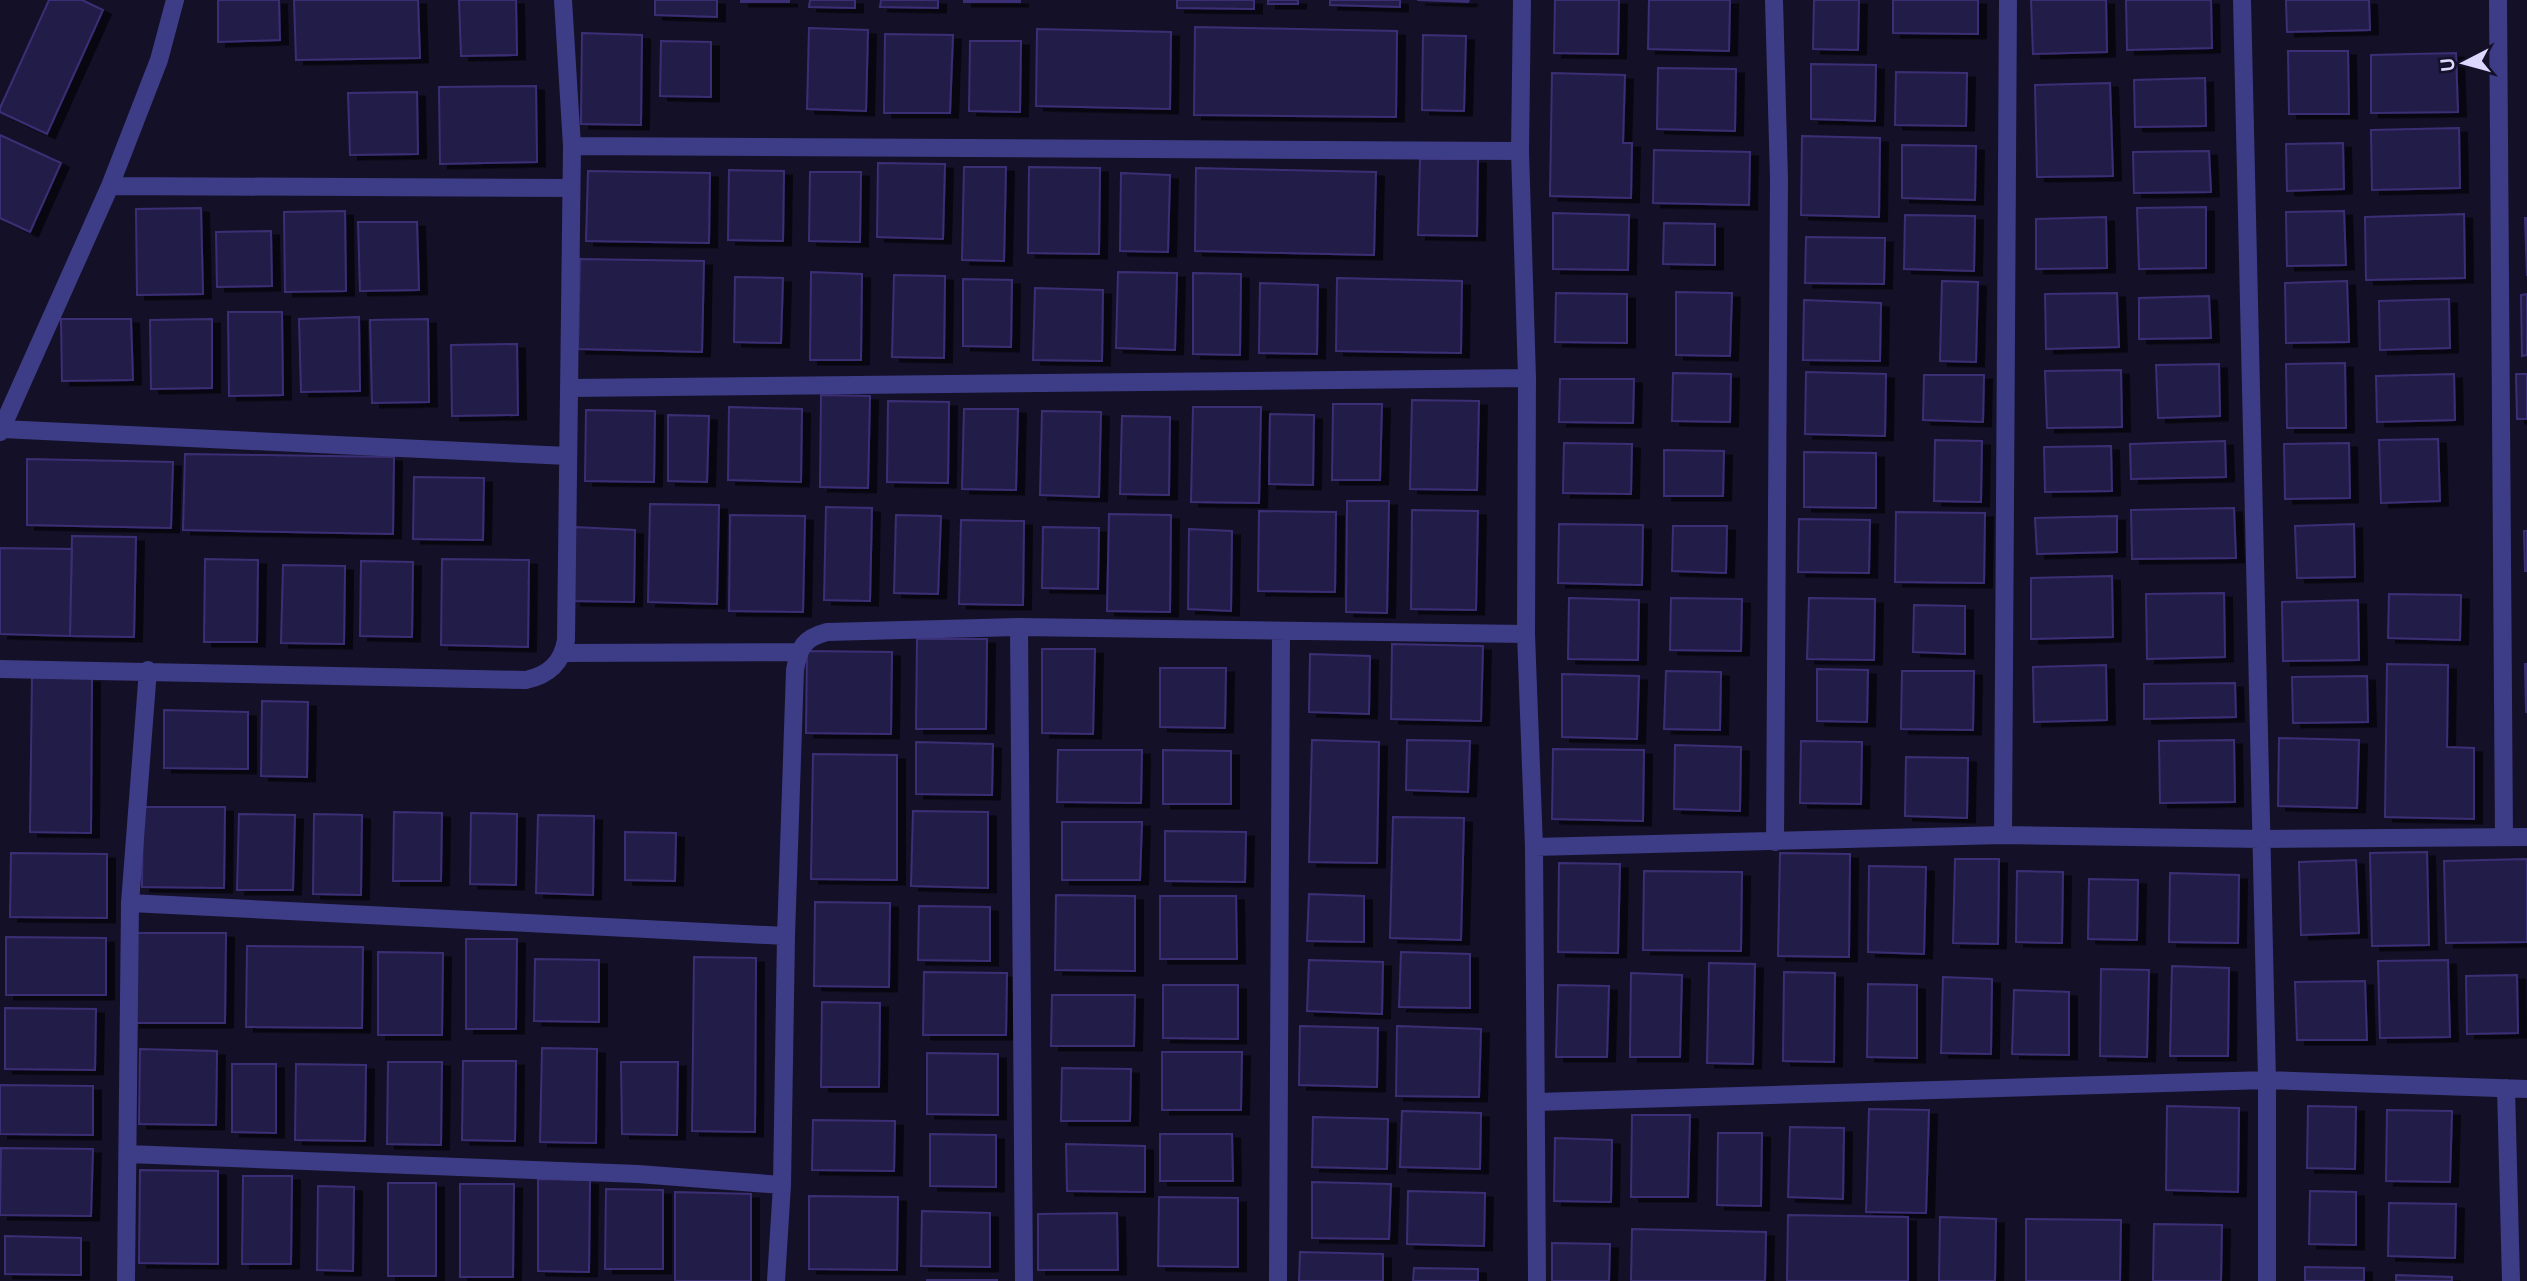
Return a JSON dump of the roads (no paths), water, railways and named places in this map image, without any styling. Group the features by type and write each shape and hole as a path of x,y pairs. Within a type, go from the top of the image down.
{"street":[{"path":"176,0 159,60 110,186 1,430 568,456"},
{"path":"0,669 526,680 549,672 564,653 572,146 563,0"},
{"path":"1522,0 1520,151 1527,379 1525,634 1534,847 1537,1281"},
{"path":"1774,0 1779,179 1775,842"},
{"path":"2003,835 2008,0"},
{"path":"2242,0 2267,1080 2267,1281"},
{"path":"2498,0 2504,837"},
{"path":"572,146 1520,151"},
{"path":"110,186 571,188"},
{"path":"569,388 1527,379"},
{"path":"776,1281 782,1185 786,936 798,652 812,636 827,632 1018,627 1525,634"},
{"path":"1018,627 1024,1281"},
{"path":"1278,1281 1282,632"},
{"path":"564,653 798,652"},
{"path":"126,1281 130,903 148,670"},
{"path":"1534,847 2003,835 2262,839 2527,837"},
{"path":"130,903 786,936"},
{"path":"1536,1102 2267,1080 2527,1089"},
{"path":"2507,1088 2511,1281"},
{"path":"128,1154 638,1174 782,1185"}]}
